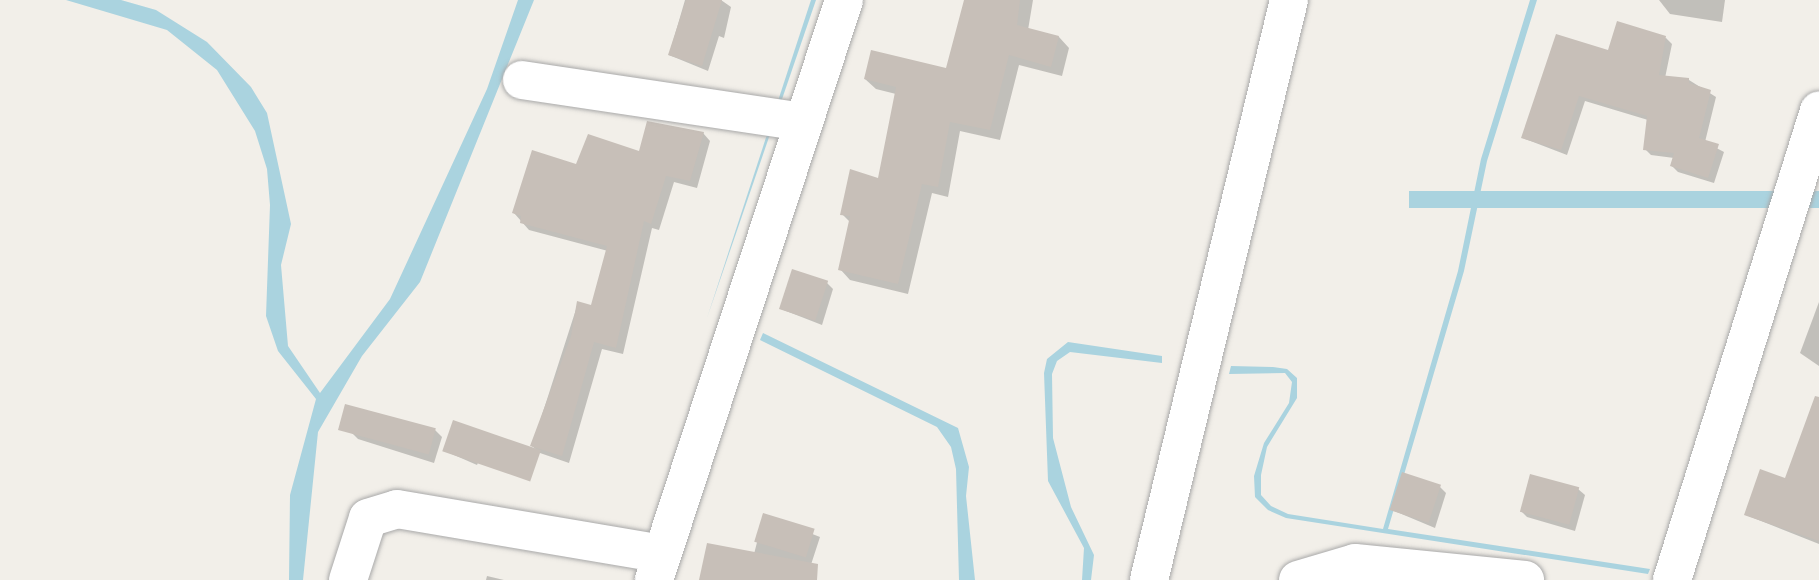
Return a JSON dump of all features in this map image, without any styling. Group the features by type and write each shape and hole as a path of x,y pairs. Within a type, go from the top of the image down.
{"street":[{"path":"348,580 368,518 397,509 658,567 844,0"},
{"path":"1149,580 1289,0"},
{"path":"522,79 803,122"},
{"path":"1672,580 1819,110"},
{"path":"1297,580 1355,563 1525,580"}],"water":[{"path":"66,0 121,0 156,10 207,42 251,87 267,113 291,224 281,265 288,346 320,393 390,299 487,89 518,0 534,0 420,282 362,356 318,432 303,580 289,580 290,495 316,399 278,351 266,316 270,205 267,169 255,131 217,70 167,30"},
{"path":"811,0 816,0 707,318"},
{"path":"1530,0 1537,0 1487,161 1464,271 1388,529 1650,569 1648,574 1286,518 1268,510 1255,497 1254,476 1264,443 1289,403 1292,382 1285,373 1229,374 1231,366 1273,367 1287,369 1297,378 1297,398 1267,447 1261,475 1261,495 1271,506 1288,514 1383,529 1458,271 1481,159"},
{"path":"1409,191 1819,191 1819,208 1409,208"},
{"path":"763,333 958,428 969,467 966,496 975,580 959,580 956,469 951,447 937,427 760,340"},
{"path":"1068,342 1162,356 1162,363 1070,352 1057,361 1052,374 1053,438 1071,507 1094,555 1091,580 1082,580 1084,548 1048,481 1044,373 1047,359"}],"building":[{"path":"686,0 722,0 702,66 668,55"},
{"path":"964,0 1020,0 1017,25 1059,36 1051,67 1009,55 990,130 950,122 938,187 922,184 898,284 838,270 850,216 840,215 850,169 878,178 896,87 864,79 871,50 946,68"},
{"path":"1617,21 1666,36 1659,75 1689,78 1689,83 1711,90 1699,138 1719,144 1708,178 1670,166 1674,153 1643,150 1647,116 1579,96 1561,150 1521,138 1556,34 1608,50"},
{"path":"647,121 704,132 690,181 666,176 651,224 644,221 616,348 594,342 562,456 530,446 571,336 577,301 591,305 607,246 520,223 521,216 512,213 532,150 576,164 588,134 639,151"},
{"path":"792,269 828,281 815,321 779,309"},
{"path":"1815,396 1819,397 1819,541 1744,515 1760,469 1785,478"},
{"path":"345,404 436,428 429,454 338,430"},
{"path":"453,420 541,450 530,481 442,451"},
{"path":"1402,472 1441,485 1429,523 1390,510"},
{"path":"1530,474 1579,487 1569,525 1520,512"},
{"path":"763,513 815,529 806,557 754,542"},
{"path":"707,543 818,564 817,580 699,580"}]}
